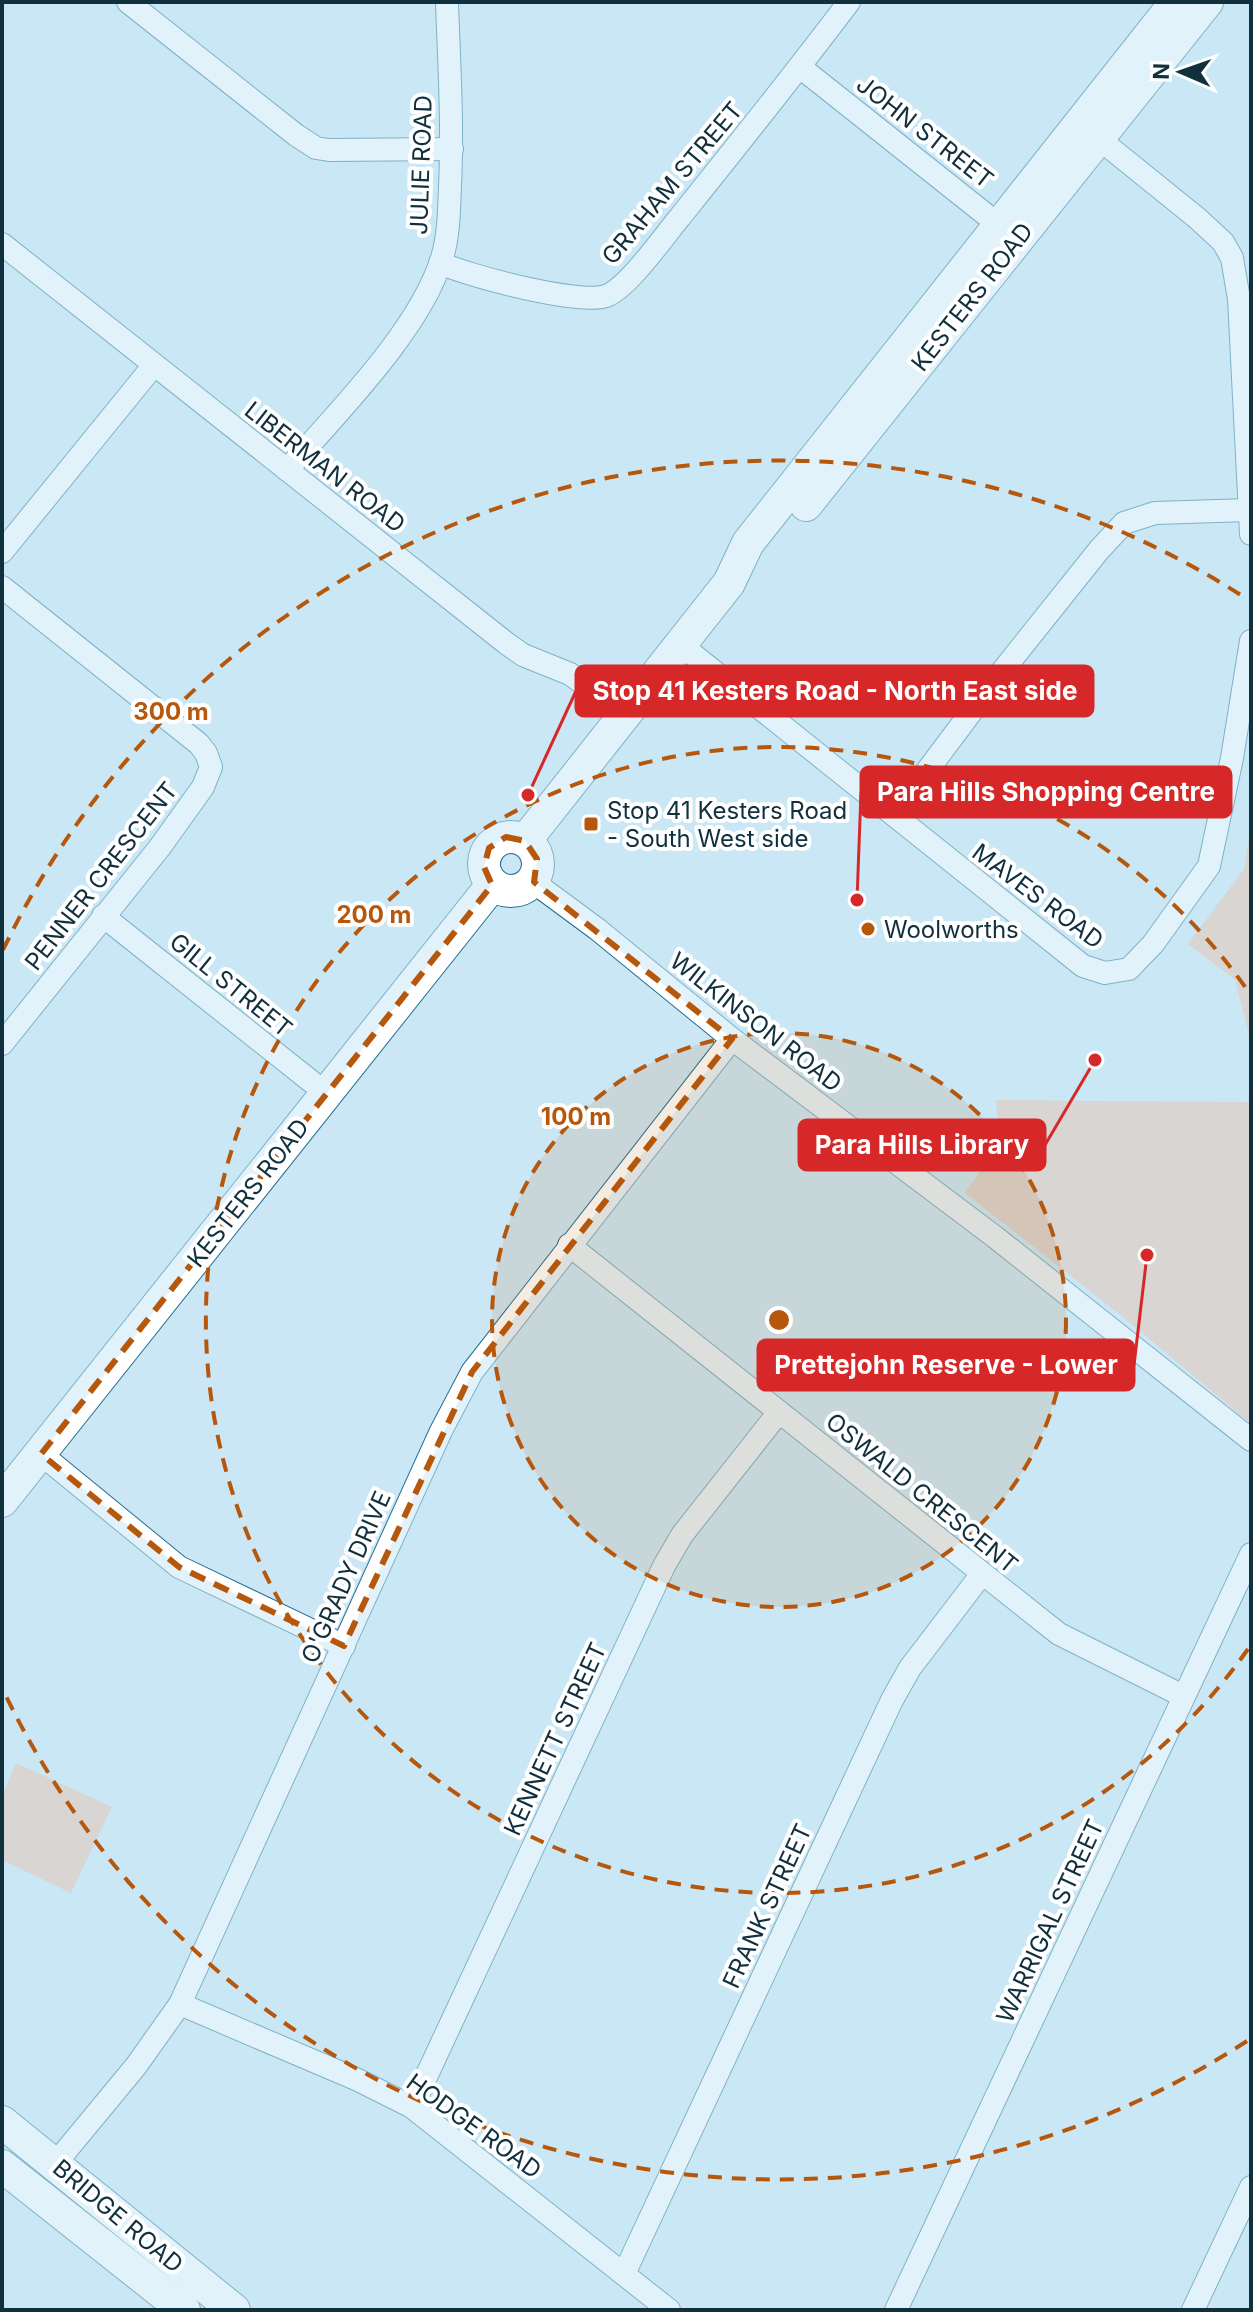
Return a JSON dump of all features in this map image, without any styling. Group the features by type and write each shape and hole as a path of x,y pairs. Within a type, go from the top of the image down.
{"main road":[{"name":"KESTERS ROAD","path":"525,841 729,583 748,543 1008,232 1088,130 1176,2"},
{"name":"KESTERS ROAD","path":"1088,130 1207,2"},
{"path":"506,837 525,841 537,859 532,881 510,891 493,884 484,867 489,848 506,837"},
{"name":"KESTERS ROAD","path":"2,1501 493,884"},
{"name":"BRIDGE ROAD","path":"2,2122 234,2310"},
{"path":"34,2192 55,2164"},
{"name":"BRIDGE ROAD","path":"2,2166 184,2310"}],"street":[{"path":"128,2 316,148 452,149"},
{"name":"JULIE ROAD","path":"287,470 393,344 415,312 440,263 449,213 452,149 447,2"},
{"name":"GRAHAM STREET","path":"440,263 472,274 571,296 593,298 608,295 646,259 849,2"},
{"name":"JOHN STREET","path":"800,67 1008,232"},
{"path":"1088,130 1216,234 1232,258 1239,299 1251,534"},
{"name":"LIBERMAN ROAD","path":"2,244 513,649 570,674 626,714"},
{"path":"2,552 154,365"},
{"path":"894,815 996,679 1124,523 1155,513 1249,510"},
{"name":"PENNER CRESCENT","path":"2,587 199,744 209,760 210,775 160,847 2,1044"},
{"name":"MAVES ROAD","path":"681,645 1083,966 1105,973 1129,969 1153,944 1209,866 1232,758 1251,641"},
{"name":"WILKINSON ROAD","path":"532,881 732,1039 995,1237 1251,1440"},
{"name":"GILL STREET","path":"103,916 327,1094"},
{"name":"O'GRADY DRIVE","path":"55,2164 136,2066 180,2004 460,1392 487,1350 732,1039"},
{"name":"OSWALD CRESCENT","path":"569,1245 981,1575 1067,1639 1183,1696"},
{"name":"KENNETT STREET","path":"412,2107 664,1566 682,1535 779,1412"},
{"path":"41,1454 179,1567 344,1646"},
{"name":"WARRIGAL STREET","path":"896,2310 1251,1554"},
{"name":"FRANK STREET","path":"624,2274 892,1700 910,1668 981,1575"},
{"name":"HODGE ROAD","path":"180,2004 358,2080 412,2107 669,2310"},
{"path":"1193,2310 1251,2187"}],"highlighted area":[{"path":"506,837 525,841 537,859 534,882 732,1039 472,1372 344,1646 179,1567 41,1454 492,885 484,867 489,848"}],"shaded area":[{"path":"1251,825 1251,1043 1235,980 1188,944 1244,869"},
{"path":"996,1100 1251,1102 1251,1424 1123,1317 965,1193 1000,1142"},
{"path":"16,1763 112,1807 71,1893 2,1860 2,1796"}],"place":[{"name":"Stop 41 Kesters Road - North East side","path":"528,795"},
{"name":"Stop 41 Kesters Road - South West side","path":"591,824"},
{"name":"Para Hills Shopping Centre","path":"857,900"},
{"name":"Woolworths","path":"868,929"},
{"name":"Para Hills Library","path":"1095,1060"},
{"name":"Prettejohn Reserve - Lower","path":"1147,1255"}]}
